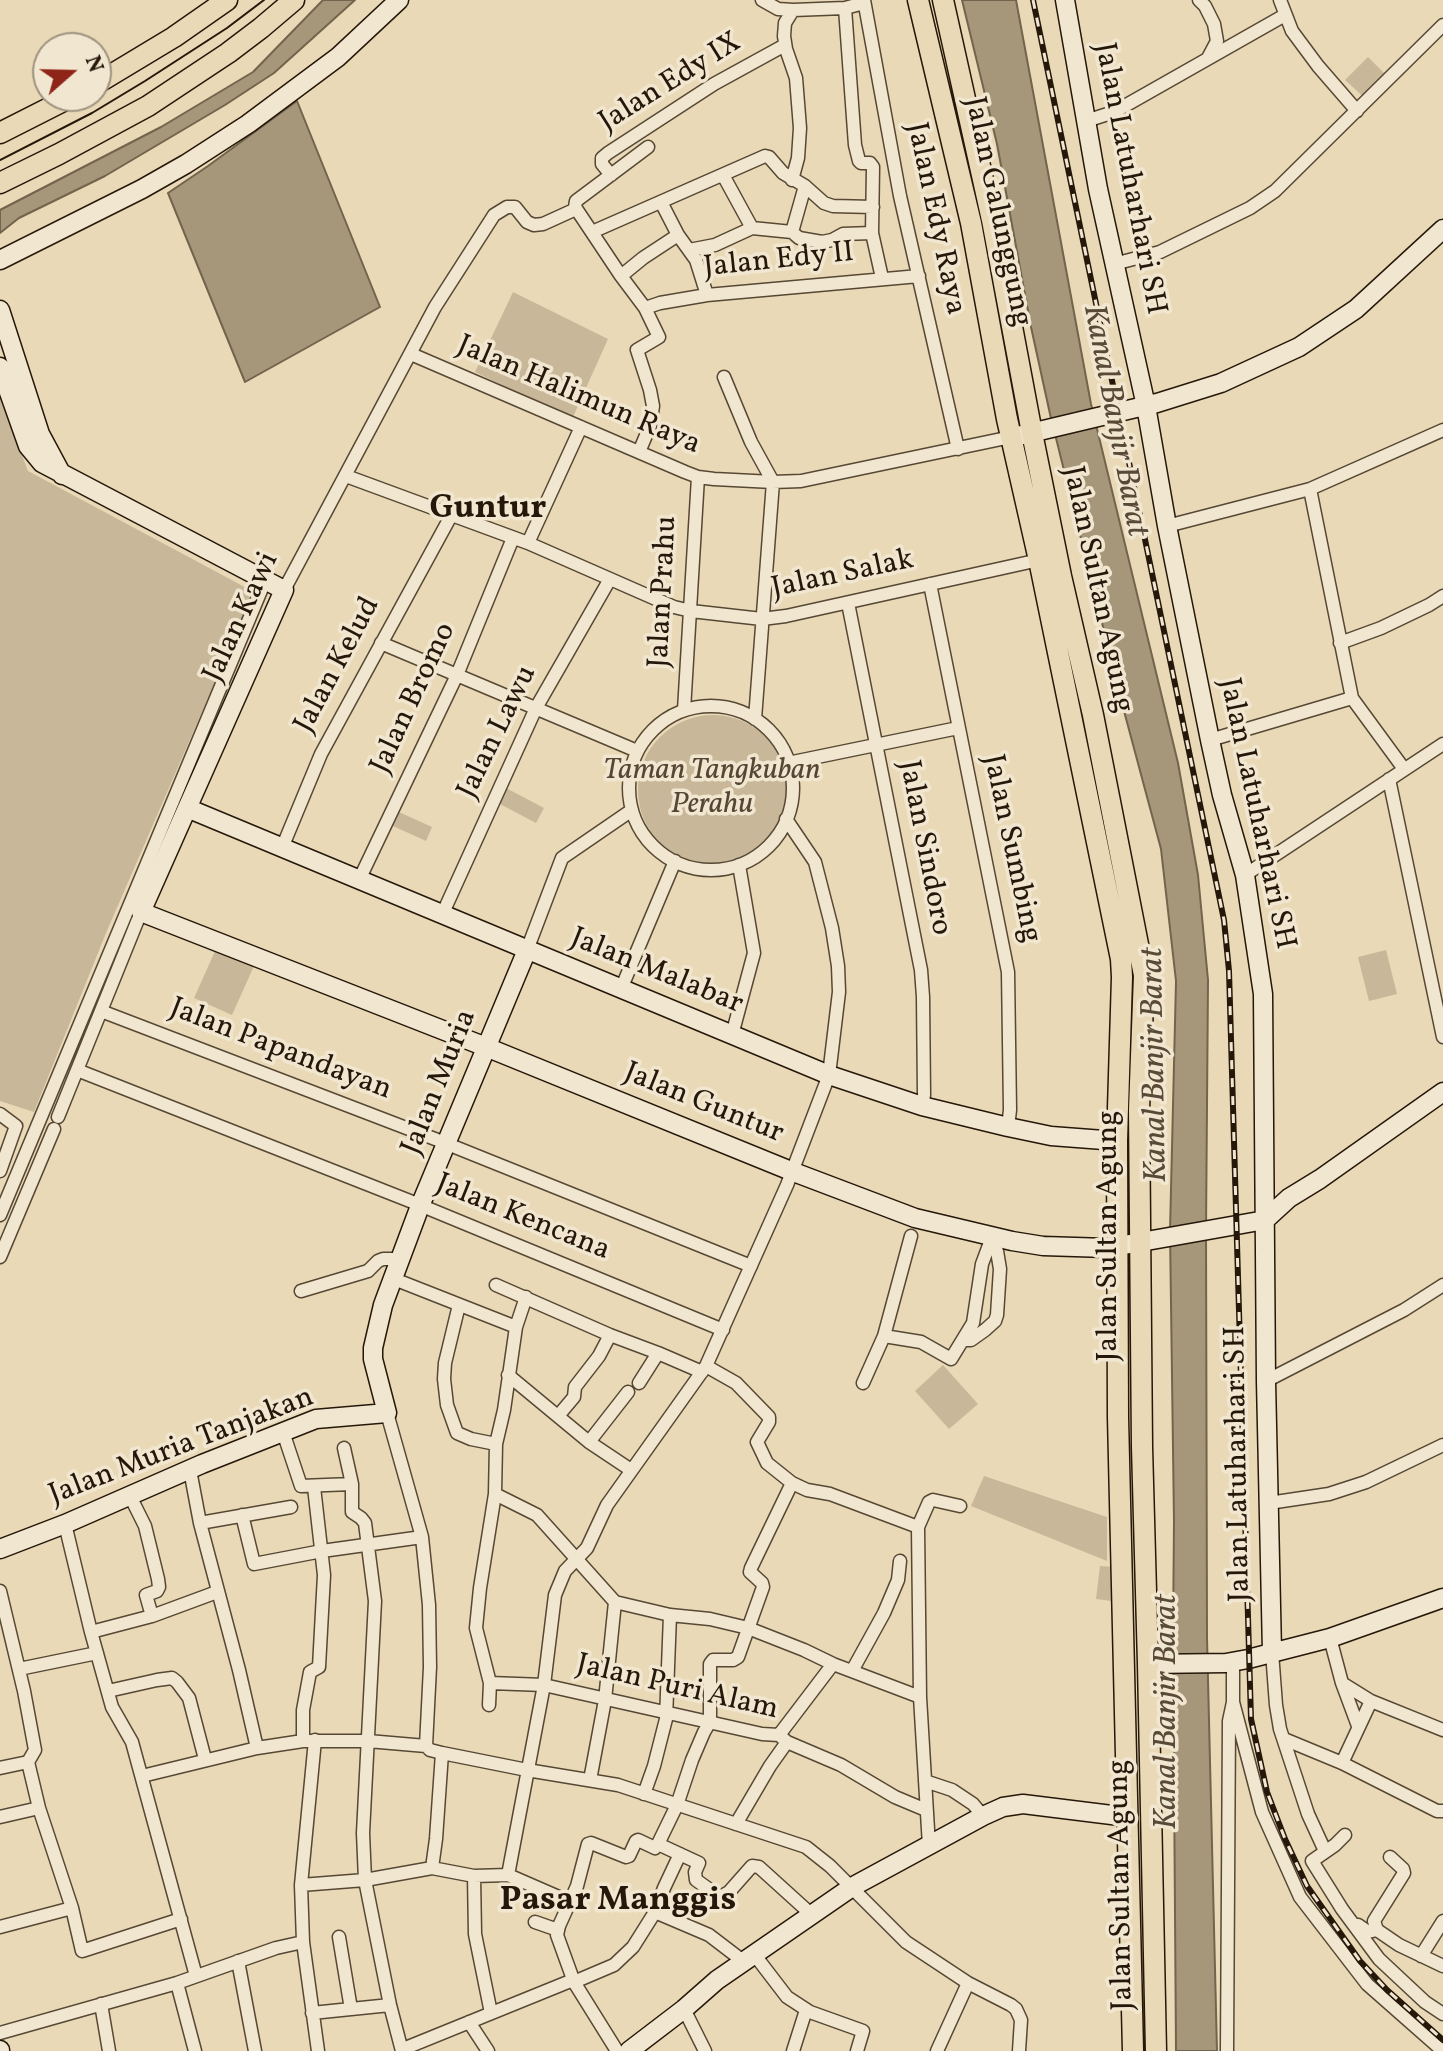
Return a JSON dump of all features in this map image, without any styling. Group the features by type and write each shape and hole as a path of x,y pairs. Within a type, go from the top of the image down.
{"main road":[{"path":"112,74 227,0"},
{"path":"0,183 148,106 228,53 294,0"},
{"name":"Jalan Galunggung","path":"918,0 971,223 1011,437"},
{"name":"Jalan Galunggung","path":"943,0 1036,432"},
{"path":"0,133 41,112"},
{"path":"951,137 972,132"},
{"name":"Jalan Sultan Agung","path":"1036,432 1054,585 1093,715 1141,955 1144,993 1129,1109 1117,1141 1119,1447 1133,2051"},
{"name":"Jalan Sultan Agung","path":"1011,437 1039,560 1054,585"},
{"name":"Jalan Sultan Agung","path":"1129,1109 1148,1241 1142,1447 1156,1664 1156,2051"},
{"path":"1119,1447 1142,1447"}],"street":[{"path":"0,246 196,147 323,62 382,0"},
{"path":"0,260 142,189 248,124 399,0"},
{"path":"762,0 778,9 793,10 845,8 864,2"},
{"name":"Jalan Latuharhari SH","path":"1065,0 1114,264 1146,406 1210,740 1245,875 1263,994 1272,1652"},
{"path":"1199,0 1214,24 1217,41 1207,59"},
{"path":"1280,0 1292,31 1357,111"},
{"name":"Jalan Edy Raya","path":"864,2 900,196 958,449"},
{"path":"845,8 855,145 859,161 872,165 872,233 882,278"},
{"path":"792,180 798,158 800,128 796,78 785,45 785,23 793,10"},
{"path":"1086,121 1114,112 1285,15"},
{"path":"1114,264 1160,252 1250,208 1275,191 1443,25"},
{"name":"Jalan Edy IX","path":"611,175 602,164 602,158 608,153 714,84 785,45"},
{"path":"639,452 650,426 653,406 637,350 659,337 645,308 576,209 576,201 648,147"},
{"path":"592,232 765,156 818,199 833,206 873,207"},
{"path":"723,175 752,228"},
{"path":"792,232 805,186"},
{"path":"661,202 678,235 696,260 707,295"},
{"name":"Jalan Kawi","path":"141,912 284,590 435,307 494,215 507,207 515,207 527,222 534,225 576,209"},
{"path":"689,250 715,245 752,228 792,232 799,238 822,242 843,234 872,233"},
{"path":"1011,437 1146,406 1221,383 1299,347 1356,309 1443,229"},
{"path":"621,276 678,235"},
{"name":"Jalan Edy II","path":"645,308 707,295 919,276"},
{"path":"0,310 40,434 62,475"},
{"name":"Jalan Halimun Raya","path":"411,354 698,477 801,481 1011,437"},
{"path":"0,367 28,446 42,463 284,590"},
{"path":"724,377 751,442 773,482 755,719"},
{"path":"528,543 581,427"},
{"path":"1167,526 1310,489 1443,430"},
{"name":"Jalan Salak","path":"346,476 528,543 674,607 691,611 762,619 786,616 1039,560"},
{"name":"Jalan Prahu","path":"684,710 698,477"},
{"path":"1310,489 1352,698 1404,769"},
{"name":"Jalan Kelud","path":"285,843 321,754 452,514"},
{"name":"Jalan Bromo","path":"359,880 457,675 513,538"},
{"name":"Jalan Lawu","path":"442,915 536,708 610,579"},
{"path":"0,1213 265,581"},
{"name":"Jalan Sumbing","path":"930,584 1008,972 1008,1127"},
{"path":"1340,643 1381,628 1443,596"},
{"name":"Jalan Sindoro","path":"848,603 921,970 924,1039 922,1106"},
{"path":"381,643 637,751"},
{"path":"1210,740 1352,698"},
{"path":"720,707 755,719 775,738 788,763 792,791 786,819 772,842 751,860 739,865 705,870 675,861 647,839 632,810 629,787 637,751 659,724 684,710 720,707"},
{"path":"788,763 958,728"},
{"path":"1245,875 1443,744"},
{"path":"1389,779 1443,1037"},
{"name":"Jalan Malabar","path":"187,808 285,843 359,880 829,1075 922,1106 1008,1127 1051,1136 1117,1141"},
{"name":"Jalan Muria","path":"387,1413 373,1348 383,1305 420,1206 562,858 632,810"},
{"path":"508,1875 544,1685 555,1595 565,1571 587,1548 607,1505 704,1369 751,1266 829,1075 839,992 832,928 815,862 786,819"},
{"path":"621,989 675,861"},
{"path":"732,1035 754,953 739,865"},
{"path":"0,1257 141,912"},
{"name":"Jalan Guntur","path":"141,912 893,1211 991,1241 1107,1248 1265,1220"},
{"name":"Jalan Papandayan","path":"101,1011 447,1144 751,1266"},
{"name":"Jalan Kencana","path":"77,1070 723,1330"},
{"path":"1265,1220 1289,1198 1443,1092"},
{"path":"0,1114 33,1137"},
{"path":"0,1171 16,1126"},
{"path":"8,1150 24,1157"},
{"path":"1265,1193 1272,1199 1289,1198"},
{"path":"863,1383 884,1336 911,1236"},
{"path":"963,1340 971,1340 985,1330 997,1315 1000,1269 997,1251 991,1241"},
{"path":"884,1336 921,1342 951,1359 973,1323 982,1264 991,1241"},
{"path":"301,1291 368,1271 383,1259 400,1259"},
{"path":"394,1279 516,1327"},
{"path":"496,1285 610,1335 736,1383 769,1417 757,1442 767,1463 792,1483 918,1527"},
{"path":"1266,1381 1404,1310 1443,1285"},
{"path":"489,1705 490,1683 476,1628 495,1494 496,1444 516,1327 526,1297"},
{"path":"459,1305 445,1363 447,1405 457,1433 496,1444"},
{"path":"558,1416 574,1397 575,1387 599,1356 610,1335"},
{"path":"639,1383 658,1353"},
{"path":"508,1375 589,1442 631,1470"},
{"path":"589,1442 628,1392"},
{"path":"387,1413 422,1537 429,1605 426,1746"},
{"name":"Jalan Muria Tanjakan","path":"0,1549 316,1419 387,1413"},
{"path":"283,1432 299,1485 352,1484"},
{"path":"1269,1503 1329,1494 1366,1482 1443,1445"},
{"path":"344,1448 352,1484 352,1512 364,1520 375,1601 363,1833 365,1880 390,2005 403,2050 614,1965 633,1947 655,1912 680,1854"},
{"path":"190,1470 200,1523 257,1748"},
{"path":"617,2051 574,1981 558,1941 558,1930 577,1886 588,1844 626,1857 638,1840 655,1848 658,1844 710,1722 711,1661 737,1659 763,1587 750,1572 751,1568 792,1483"},
{"path":"314,1487 324,1575 319,1667 310,1672 303,1710 309,1741 301,1885 303,1942 318,2051"},
{"path":"495,1494 537,1515 615,1602 748,1628 920,1697"},
{"path":"130,1496 145,1526 158,1579 157,1591 146,1595 152,1616"},
{"path":"929,1846 920,1697 918,1527 929,1502 933,1500 960,1506"},
{"path":"200,1523 291,1507"},
{"path":"242,1515 254,1564 422,1537"},
{"path":"65,1524 112,1707 132,1742 196,1976"},
{"path":"852,1671 898,1580 900,1561"},
{"path":"0,1591 35,1750 28,1762 82,1951 181,1919"},
{"path":"91,1632 152,1616 217,1592"},
{"path":"891,1595 919,1595"},
{"path":"1156,1664 1229,1663 1330,1638 1443,1598"},
{"path":"590,1780 605,1700 615,1602"},
{"path":"644,1794 667,1713 670,1615"},
{"path":"1330,1638 1358,1726"},
{"path":"1272,1652 1278,1720 1308,1814 1325,1851"},
{"path":"19,1669 97,1653"},
{"path":"1229,1663 1233,1702 1262,1812 1300,1897 1367,1984 1443,2051"},
{"path":"736,1824 783,1739 833,1664"},
{"path":"108,1691 172,1678 189,1698 205,1759"},
{"name":"Jalan Puri Alam","path":"490,1683 544,1685 783,1739 841,1765 895,1797 926,1810"},
{"path":"1342,1683 1371,1701 1443,1730"},
{"path":"1342,1763 1371,1701"},
{"path":"1227,2051 1229,1721 1233,1702"},
{"path":"1284,1739 1342,1763 1437,1811 1443,1811"},
{"path":"142,1776 257,1748 309,1741 368,1741 426,1746 442,1753 618,1785 806,1847 830,1866 906,1942 968,1983 1016,2009 1021,2020 1019,2051"},
{"path":"432,1868 442,1753"},
{"path":"0,1768 28,1762"},
{"path":"925,1781 952,1790 973,1804 983,1816"},
{"path":"629,2051 717,1980 852,1887 983,1816 1003,1807 1023,1804 1128,1817"},
{"path":"0,1817 39,1808"},
{"path":"1345,1835 1312,1861 1379,1959 1425,2002 1443,2014"},
{"path":"658,1844 699,1863 696,1880 720,1897 755,1866 764,1870 812,1915"},
{"path":"1390,1857 1404,1873 1374,1921 1377,1930 1399,1945 1443,1966"},
{"path":"301,1885 365,1880 432,1868 474,1876 508,1875 570,1902"},
{"path":"474,1876 475,1934 491,2013"},
{"path":"0,1927 72,1908"},
{"path":"1342,1909 1365,1931 1377,1930"},
{"path":"655,1912 709,1935 749,1958 787,1997 806,2010 863,2031 857,2051"},
{"path":"1421,1956 1443,1921"},
{"path":"535,1922 558,1930"},
{"path":"339,1937 351,2009"},
{"path":"0,2033 177,1983 276,1948 303,1942"},
{"path":"238,1961 255,2051"},
{"path":"177,1983 195,2051"},
{"path":"937,2051 968,1983"},
{"path":"101,2004 109,2051"},
{"path":"312,2013 390,2005"},
{"path":"684,2009 705,2051"},
{"path":"793,2051 806,2010"},
{"path":"469,2022 488,2051"}],"green space":[{"path":"1368,57 1390,79 1368,101 1345,80"},
{"path":"513,292 608,339 572,419 475,372"},
{"path":"0,397 28,471 254,592 106,933 34,1112 0,1101"},
{"name":"Taman Tangkuban Perahu","path":"713,715 742,720 766,737 783,761 788,790 783,819 766,843 742,860 713,865 684,860 660,843 643,819 638,790 643,761 660,737 684,720"},
{"path":"506,788 544,808 536,823 498,803"},
{"path":"399,812 432,827 426,841 393,826"},
{"path":"216,949 254,966 232,1015 194,998"},
{"path":"1386,950 1397,994 1369,1001 1358,957"},
{"path":"943,1365 978,1404 949,1429 915,1391"},
{"path":"984,1476 1107,1517 1107,1561 971,1506"},
{"path":"1100,1566 1115,1567 1112,1601 1096,1599"}],"shaded area":[{"path":"323,0 355,0 274,73 105,176 19,218 0,233 0,210 161,127 253,72"},
{"path":"962,0 1016,0 1091,404 1178,763 1198,875 1208,980 1207,1638 1217,2051 1176,2051 1170,1231 1176,981 1161,849 1050,414 997,144"},
{"path":"297,101 380,307 245,382 168,193"}],"tram line":[{"path":"0,160 92,113 145,81 264,0"}],"railway":[{"path":"1033,0 1224,920 1229,971 1251,1719 1267,1792 1307,1886 1360,1961 1443,2040"}],"district":[{"name":"Guntur","path":"488,511"},
{"name":"Pasar Manggis","path":"618,1903"}],"water label":[{"name":"Kanal Banjir Barat","path":"1113,421"},
{"name":"Kanal Banjir Barat","path":"1157,1065"},
{"name":"Kanal Banjir Barat","path":"1169,1712"}]}
